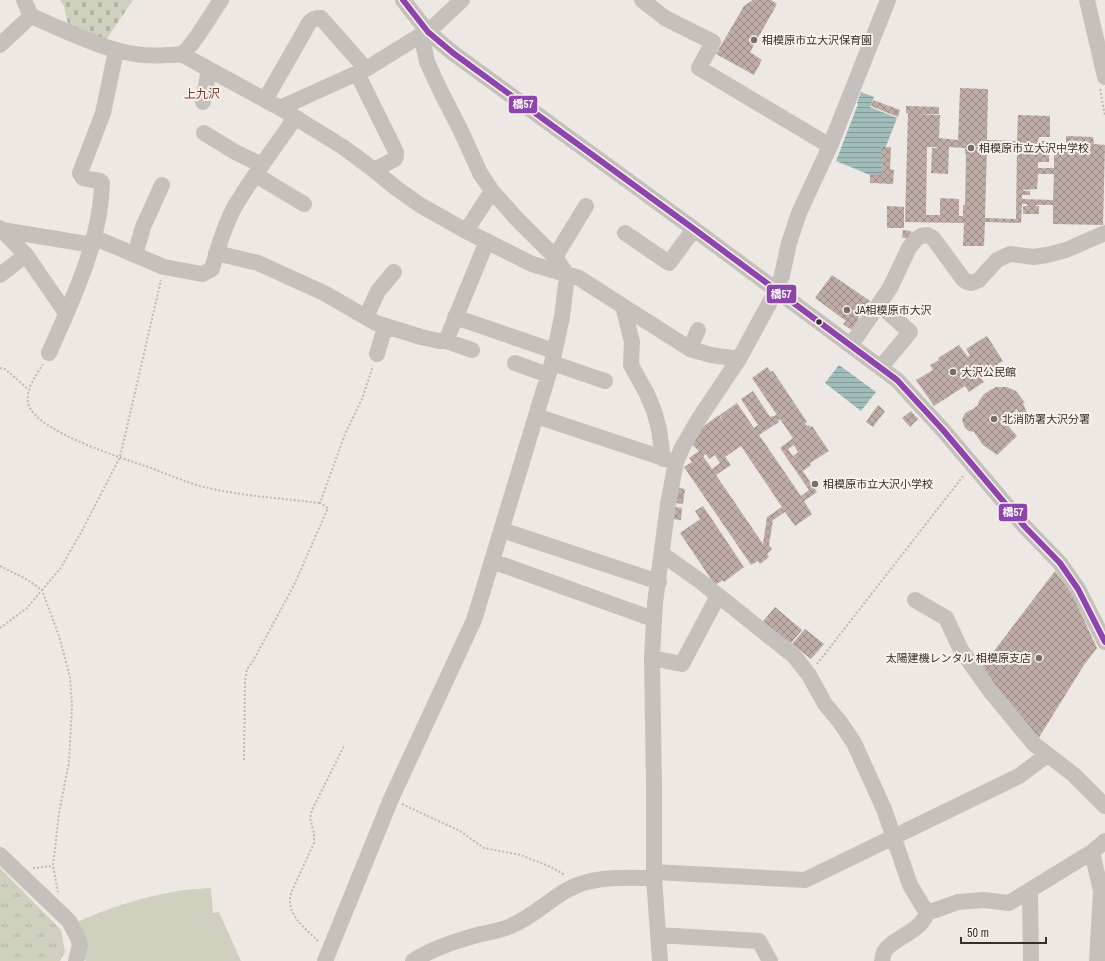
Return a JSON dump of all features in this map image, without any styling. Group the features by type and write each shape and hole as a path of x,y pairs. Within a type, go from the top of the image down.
{"street":[{"path":"24,0 31,16 116,51 139,55 160,56 181,54 280,108 343,147 420,205 466,231 532,264 579,278 690,349 711,355 739,359"},
{"path":"181,54 190,46 221,0"},
{"path":"403,0 428,32 482,75 898,380 943,430 1025,527 1060,563 1078,589 1105,642"},
{"path":"327,957 391,799 474,620 536,416 562,316 567,275 555,257 517,219 492,191 480,173 427,62 423,43 424,38 428,32 462,0"},
{"path":"642,0 665,18 713,42 699,68 830,146"},
{"path":"670,461 682,448 698,420 739,359 776,291 782,275 789,243 799,213 830,146 888,0"},
{"path":"1087,0 1105,77"},
{"path":"0,46 31,16"},
{"path":"265,100 311,21 314,18 321,18 361,71 396,152 395,159 374,170"},
{"path":"280,108 361,71 428,32"},
{"path":"49,353 94,241 102,183 100,181 83,178 80,173 103,113 116,51"},
{"path":"203,102 209,70"},
{"path":"1,229 94,241 164,267 202,274 212,269 222,236 234,209 295,118"},
{"path":"204,133 235,152 259,170 285,198 304,204"},
{"path":"135,255 143,228 159,205 162,185"},
{"path":"466,231 492,191"},
{"path":"555,257 586,206"},
{"path":"1,229 26,255 66,313"},
{"path":"625,233 652,258 669,263 694,229"},
{"path":"851,345 890,288 909,248 916,239 921,236 927,235 933,238 963,279 971,283 979,280 997,260 1010,254 1034,257 1047,255 1066,250 1105,232"},
{"path":"446,341 487,241"},
{"path":"216,253 258,263 324,293 386,327 421,337 446,341 472,350"},
{"path":"0,275 26,255"},
{"path":"366,317 378,291 394,272"},
{"path":"879,304 910,332 881,367"},
{"path":"623,306 632,342 631,365 647,394 654,411 670,461 669,498 654,619 652,658 654,875 660,961"},
{"path":"455,317 551,363"},
{"path":"377,354 386,327"},
{"path":"690,349 698,330"},
{"path":"515,363 551,363 588,371 605,381"},
{"path":"536,416 670,461"},
{"path":"502,530 659,582"},
{"path":"662,554 794,656 809,675 825,704 840,722 854,743 884,809 910,885 927,913 925,919 914,929 890,945 884,952 882,961"},
{"path":"492,561 654,619"},
{"path":"652,658 682,664 718,596"},
{"path":"915,600 946,618 961,650 992,692 1034,744 1046,755 1074,775 1105,807"},
{"path":"413,961 431,951 510,926 533,914 567,890 580,884 602,879 654,875 805,880 1019,776 1046,755"},
{"path":"927,913 958,902 984,900 1009,903 1092,852 1105,841"},
{"path":"1092,852 1101,891 1097,961"},
{"path":"0,855 69,921 80,945 76,961"},
{"path":"1030,890 1031,961"},
{"path":"658,935 759,940 770,961"}],"path":[{"path":"0,628 27,608 60,569 84,527 120,457 164,267"},
{"path":"49,353 28,389 30,408 42,422 64,435 199,486 244,494 320,503 328,508 294,585 248,669 245,681 244,760"},
{"path":"320,503 345,434 362,399 377,354"},
{"path":"0,368 5,370 28,389"},
{"path":"809,675 972,464"},
{"path":"0,566 26,579 42,590 59,636 70,677 72,706 69,762 59,813 53,866"},
{"path":"327,957 297,919 292,911 290,902 291,893 314,842 314,833 310,818 312,810 344,746"},
{"path":"391,799 460,831 484,848 521,856 551,867 580,884"}],"green space":[{"path":"60,0 133,0 106,40 68,24 64,6"},
{"path":"0,868 61,930 65,952 60,961 0,961"},
{"path":"211,888 213,913 219,912 241,961 86,961 82,956 77,922 137,900 182,890"}],"water":[{"path":"861,92 874,97 870,107 897,118 881,159 883,159 881,175 870,175 836,161 858,104 857,103"},
{"path":"839,365 876,392 861,411 825,383"}],"building":[{"path":"753,0 771,0 777,4 750,52 762,60 754,75 716,54 744,6"},
{"path":"960,88 988,89 987,140 1017,141 1018,115 1050,116 1050,137 1039,137 1038,141 1050,141 1049,162 1038,162 1038,168 1054,168 1054,144 1066,144 1066,136 1093,137 1094,144 1105,145 1103,225 1053,224 1053,205 1036,205 1039,206 1039,214 1023,214 1023,206 1027,206 1027,204 1022,204 1021,223 985,222 984,246 963,246 964,223 905,222 908,114 906,113 906,106 939,107 939,114 916,114 940,115 939,138 958,140","holes":["927,147 937,147 932,148 931,173 948,174 948,147 965,148 965,205 963,205 963,216 959,216 959,199 940,198 940,215 926,215","987,148 1017,149 1016,219 985,218","1038,174 1054,174 1053,200 1022,199 1022,195 1030,195 1030,191 1023,190 1037,189"]},
{"path":"873,100 900,110 898,117 871,106"},
{"path":"881,147 891,147 890,169 894,170 893,184 870,183 870,175 882,174 883,159 881,159"},
{"path":"887,206 904,207 904,228 887,228"},
{"path":"903,230 911,231 911,238 902,238"},
{"name":"JA相模原市大沢","path":"832,275 870,301 858,318 859,319 852,330 843,324 846,321 815,298"},
{"name":"大沢公民館","path":"987,336 1003,361 982,374 977,367 975,368 984,382 969,392 965,386 934,406 916,380 933,370 930,365 939,360 938,358 959,345 968,357 970,355 966,349"},
{"path":"767,367 771,372 773,371 807,422 805,423 807,426 812,426 829,451 810,463 811,465 803,471 793,456 801,450 798,452 794,445 788,449 817,492 804,501 812,514 795,526 785,512 773,520 769,545 772,549 767,554 769,557 760,564 758,561 751,565 684,467 692,462 689,458 699,451 691,443 696,439 695,436 701,428 719,415 724,423 720,415 737,403 754,428 758,425 741,399 753,391 770,417 777,415 752,378","holes":["780,419 793,438 780,448 809,490 801,496 759,435 779,422 778,421","741,446 782,507 767,517 763,544 716,475 731,465 725,457","706,454 709,459 715,455 720,463 712,469 703,456"]},
{"path":"996,387 1007,387 1016,391 1025,403 1023,403 1027,413 1019,415 1017,409 1015,410 1018,419 1009,427 1017,436 997,455 983,445 974,432 965,428 962,420 965,413 978,405 984,394"},
{"path":"878,405 885,411 873,427 866,422"},
{"path":"911,411 918,419 910,427 902,418"},
{"path":"678,488 685,489 683,504 676,503"},
{"path":"703,506 744,567 724,582 723,580 715,585 680,533 700,519 695,511"},
{"path":"674,507 682,508 681,520 673,519"},
{"name":"太陽建機レンタル 相模原支店","path":"1055,571 1072,594 1097,648 1084,665 1038,739 981,668"},
{"path":"775,607 802,630 791,643 761,624"},
{"path":"805,629 824,644 811,659 792,644"}],"transit line":[{"name":"橋57","path":"403,0 428,32 453,53 694,229 897,380 943,430 1025,527 1060,563 1078,589 1105,642"}],"place":[{"name":"相模原市立大沢保育園","path":"754,40"},
{"name":"相模原市立大沢中学校","path":"971,148"},
{"name":"JA相模原市大沢","path":"847,310"},
{"name":"大沢公民館","path":"953,372"},
{"name":"北消防署大沢分署","path":"994,419"},
{"name":"相模原市立大沢小学校","path":"815,484"},
{"name":"太陽建機レンタル 相模原支店","path":"1039,658"}],"district":[{"name":"上九沢","path":"202,94"}]}
